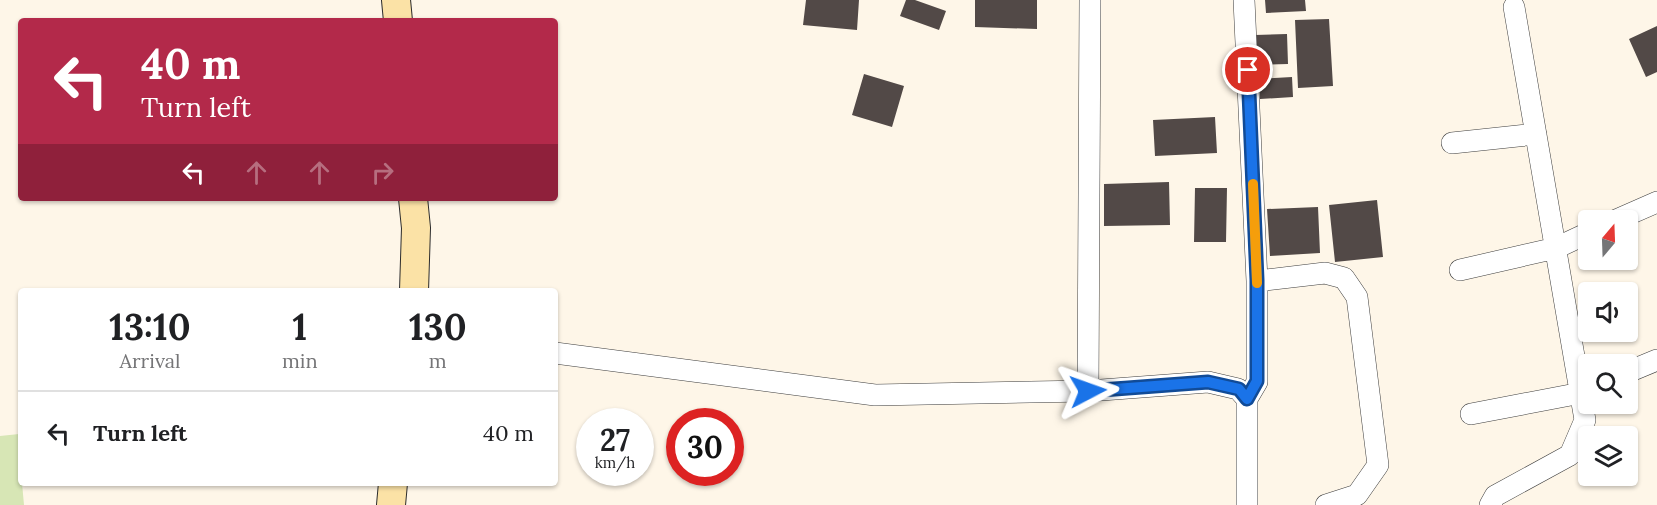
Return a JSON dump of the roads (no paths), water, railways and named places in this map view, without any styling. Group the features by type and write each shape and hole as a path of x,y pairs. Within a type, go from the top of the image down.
{"street":[{"path":"396,0 398,18"},
{"path":"1088,391 1090,0"},
{"path":"1244,0 1257,280 1257,381 1247,399 1247,505"},
{"path":"1514,7 1556,248 1578,356"},
{"path":"1452,143 1536,134"},
{"path":"413,201 416,228 414,288"},
{"path":"1638,210 1657,202"},
{"path":"1460,270 1556,248 1578,238"},
{"path":"1257,280 1325,273 1344,278 1357,297 1378,465 1357,495 1326,505"},
{"path":"558,353 875,396 1088,391 1208,382 1239,389 1247,399"},
{"path":"1638,368 1657,360"},
{"path":"1471,414 1578,392"},
{"path":"1490,505 1495,496 1570,454 1585,420 1585,414"},
{"path":"391,505 393,486"}]}
